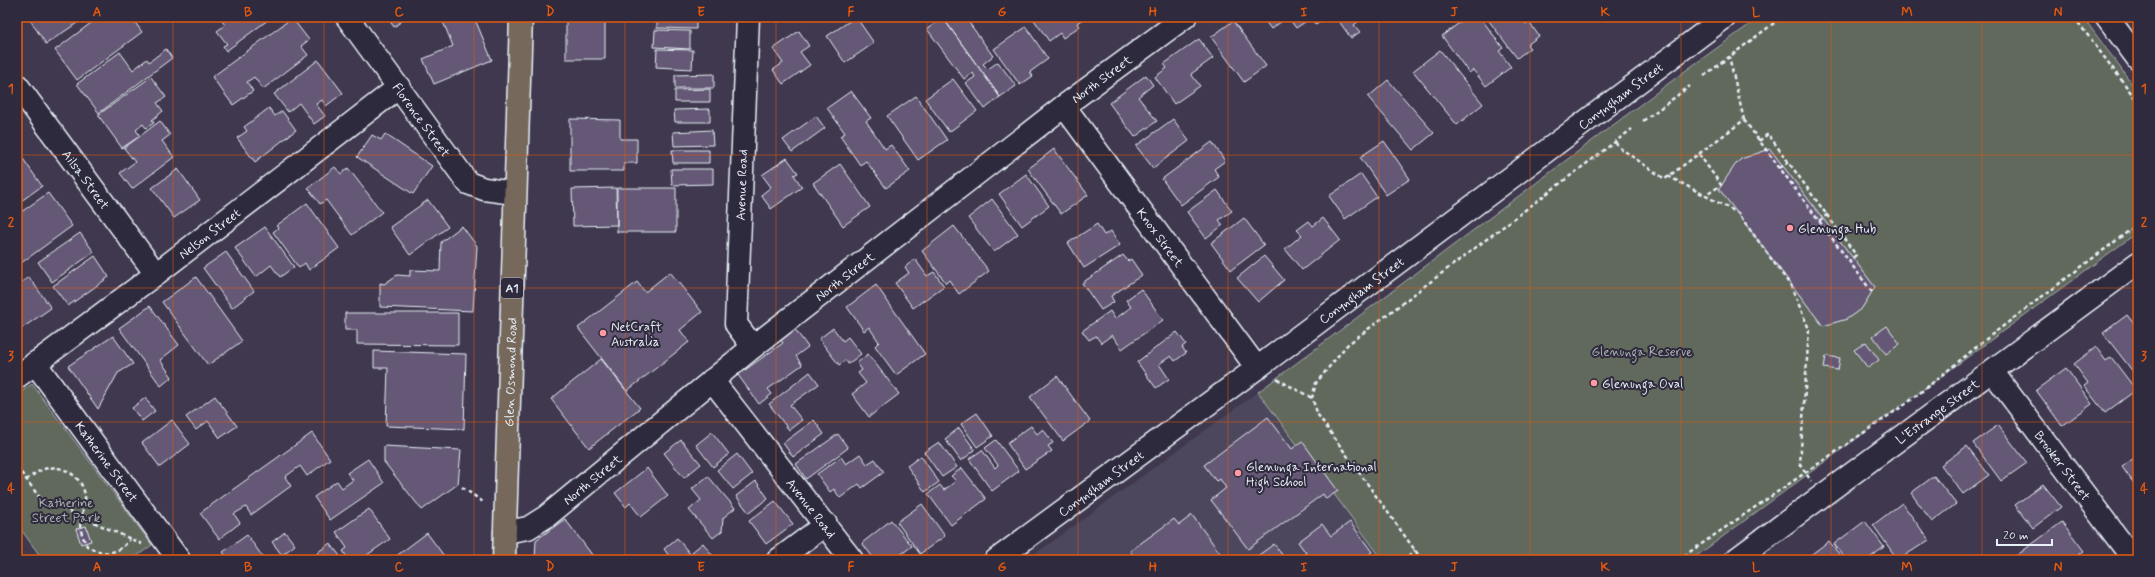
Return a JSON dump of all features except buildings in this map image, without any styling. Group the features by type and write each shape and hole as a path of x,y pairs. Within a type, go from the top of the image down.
{"highway":[{"name":"Glen Osmond Road","path":"504,560 514,193 521,17"}],"street":[{"name":"Florence Street","path":"347,17 468,183 484,189 514,193"},
{"name":"Avenue Road","path":"748,17 736,324 753,347"},
{"name":"North Street","path":"505,532 528,528 542,520 753,347 1064,106 1185,17"},
{"name":"Conyngham Street","path":"996,560 1257,368 1725,17"},
{"path":"2107,17 2138,59"},
{"name":"Ailsa Street","path":"17,86 156,274"},
{"name":"Nelson Street","path":"17,377 156,274 399,87"},
{"name":"Knox Street","path":"1064,106 1257,368"},
{"name":"L'Estrange Street","path":"1735,560 1757,554 1992,371 2138,262"},
{"name":"Katherine Street","path":"35,363 171,557"},
{"name":"Brooker Street","path":"1992,371 2134,560"},
{"name":"Avenue Road","path":"712,380 826,524 852,560"},
{"path":"778,560 826,524"}],"path":[{"path":"1704,76 1782,17"},
{"path":"2074,17 2138,102"},
{"path":"1729,56 1744,120 1872,292"},
{"path":"1643,121 1690,86"},
{"path":"1615,142 1620,148 1665,178 1744,120"},
{"path":"1422,560 1318,415 1312,398 1316,383 1347,345 1632,129"},
{"path":"1759,141 1768,134 1789,161 1856,255 1849,261"},
{"path":"1699,154 1721,185 1705,196"},
{"path":"1780,168 1789,161"},
{"path":"1668,176 1738,213 1791,286 1809,329 1800,464 1806,473"},
{"path":"1819,221 1828,214"},
{"path":"1678,560 1910,401 1990,336 2138,224"},
{"path":"1257,368 1312,398"},
{"path":"17,467 40,498 144,545"},
{"path":"26,480 38,471 48,468 60,468 70,472 84,489 85,498 80,523 83,537 87,546 97,552 107,554 117,551 130,539"},
{"path":"462,487 483,502"},
{"path":"1403,560 1415,550"}],"shaded area":[{"name":"Glenunga International High School","path":"1266,386 1391,560 1027,560"}],"green space":[{"name":"Glenunga Reserve","path":"1760,17 2083,17 2138,92 2138,232 1691,560 1383,560 1258,392 1685,71"},
{"name":"Katherine Street Park","path":"32,384 152,545 132,560 43,560 17,524 17,395"}],"place":[{"name":"Glenunga Hub","path":"1790,228"},
{"name":"NetCraft Australia","path":"603,333"},
{"name":"Glenunga Oval","path":"1594,383"},
{"name":"Glenunga International High School","path":"1238,473"}]}
